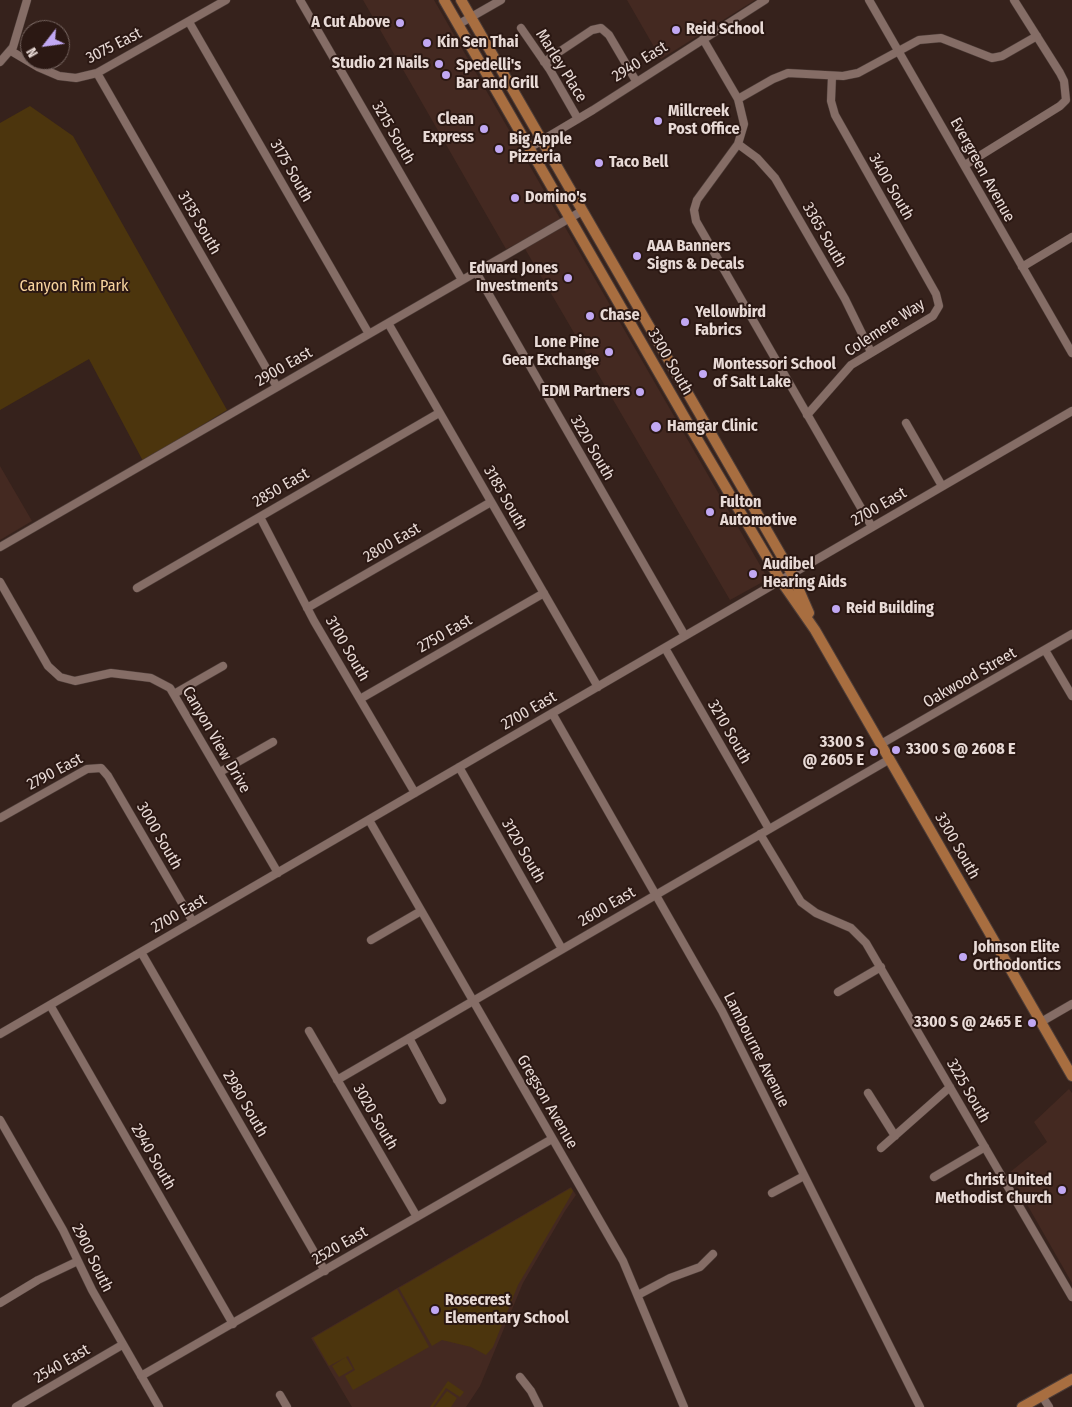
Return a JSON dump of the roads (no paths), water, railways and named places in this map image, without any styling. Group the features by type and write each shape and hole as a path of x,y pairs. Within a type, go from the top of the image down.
{"main road":[{"name":"3300 South","path":"444,0 780,581 816,630"},
{"name":"3300 South","path":"461,0 792,574 816,630 1072,1076"},
{"path":"1022,1407 1072,1379"}],"street":[{"path":"0,62 11,51 27,0"},
{"name":"3075 East","path":"11,51 38,67 59,76 76,78 96,73 226,0"},
{"name":"3215 South","path":"300,0 462,280"},
{"path":"459,24 501,0"},
{"name":"2940 East","path":"529,148 578,119 764,0"},
{"name":"Evergreen Avenue","path":"869,0 1072,353"},
{"path":"965,165 1060,106 1066,100 1064,81 1014,0"},
{"name":"3175 South","path":"189,22 369,334"},
{"name":"Marley Place","path":"521,28 578,119"},
{"path":"544,62 592,30 601,28 609,35 636,81"},
{"path":"738,99 773,79 788,74 832,76 858,73 919,40 941,38 992,58 1002,56 1037,36"},
{"path":"703,39 738,99 743,111 744,124 738,144 694,204 694,215 698,226 872,527"},
{"name":"3135 South","path":"96,73 277,387"},
{"name":"3400 South","path":"832,76 831,101 834,115 936,294 939,308"},
{"name":"3365 South","path":"738,144 757,158 775,178 845,299 871,352"},
{"name":"2900 East","path":"0,547 582,211"},
{"path":"1022,267 1072,237"},
{"name":"3220 South","path":"476,272 685,636"},
{"name":"Colemere Way","path":"807,415 847,369 871,352 930,318 939,308"},
{"name":"3185 South","path":"388,323 598,687"},
{"name":"2700 East","path":"1,1030 50,1005 1072,411"},
{"name":"2850 East","path":"137,588 439,413"},
{"path":"906,423 942,486"},
{"name":"2800 East","path":"308,608 491,502"},
{"name":"3100 South","path":"260,516 308,608 415,793"},
{"name":"Canyon View Drive","path":"0,582 48,666 60,677 75,681 107,673 145,676 163,683 174,694 278,873"},
{"name":"2750 East","path":"360,699 544,593"},
{"name":"Oakwood Street","path":"881,744 1072,634"},
{"name":"3210 South","path":"665,648 769,829"},
{"path":"1045,650 1072,696"},
{"path":"174,694 223,666"},
{"name":"Lambourne Avenue","path":"552,714 744,1051 804,1176 920,1407"},
{"path":"220,772 273,742"},
{"name":"2600 East","path":"337,1080 890,759"},
{"name":"2790 East","path":"1,816 83,770 98,767"},
{"name":"3000 South","path":"98,767 108,776 193,922"},
{"name":"3120 South","path":"460,767 562,949"},
{"name":"Gregson Avenue","path":"369,820 623,1261 684,1407"},
{"name":"3225 South","path":"760,834 797,898 805,906 857,932 881,967 1072,1296"},
{"path":"371,940 421,911"},
{"name":"2980 South","path":"141,952 324,1270"},
{"path":"838,992 881,967"},
{"path":"1041,1022 1072,1004"},
{"name":"2940 South","path":"50,1005 233,1324"},
{"name":"3020 South","path":"309,1031 417,1217"},
{"path":"408,1038 442,1100"},
{"path":"881,1148 950,1087"},
{"path":"868,1093 895,1136"},
{"name":"2900 South","path":"0,1120 4,1135 63,1230 92,1290 159,1407"},
{"name":"2520 East","path":"141,1376 552,1140"},
{"path":"934,1177 985,1147"},
{"path":"772,1193 804,1176"},
{"path":"638,1295 670,1278 700,1266 713,1254"},
{"path":"0,1303 38,1280 78,1261"},
{"name":"2540 East","path":"16,1407 122,1345"},
{"path":"520,1377 539,1407"},
{"path":"280,1394 287,1407"},
{"path":"1042,1396 1049,1407"}],"place":[{"name":"A Cut Above","path":"400,23"},
{"name":"Reid School","path":"676,30"},
{"name":"Kin Sen Thai","path":"427,43"},
{"name":"Studio 21 Nails","path":"439,64"},
{"name":"Spedelli's Bar and Grill","path":"446,75"},
{"name":"Millcreek Post Office","path":"658,121"},
{"name":"Clean Express","path":"484,129"},
{"name":"Big Apple Pizzeria","path":"499,149"},
{"name":"Taco Bell","path":"599,163"},
{"name":"Domino's","path":"515,198"},
{"name":"AAA Banners Signs & Decals","path":"637,256"},
{"name":"Edward Jones Investments","path":"568,278"},
{"name":"Chase","path":"590,316"},
{"name":"Yellowbird Fabrics","path":"685,322"},
{"name":"Lone Pine Gear Exchange","path":"609,352"},
{"name":"Montessori School of Salt Lake","path":"703,374"},
{"name":"EDM Partners","path":"640,392"},
{"name":"Hamgar Clinic","path":"656,427"},
{"name":"Fulton Automotive","path":"710,512"},
{"name":"Audibel Hearing Aids","path":"753,574"},
{"name":"Reid Building","path":"836,609"},
{"name":"3300 S @ 2608 E","path":"896,750"},
{"name":"3300 S @ 2605 E","path":"874,752"},
{"name":"Johnson Elite Orthodontics","path":"963,957"},
{"name":"3300 S @ 2465 E","path":"1032,1023"},
{"name":"Christ United Methodist Church","path":"1062,1190"},
{"name":"Rosecrest Elementary School","path":"435,1310"}],"park label":[{"name":"Canyon Rim Park","path":"74,287"}]}
